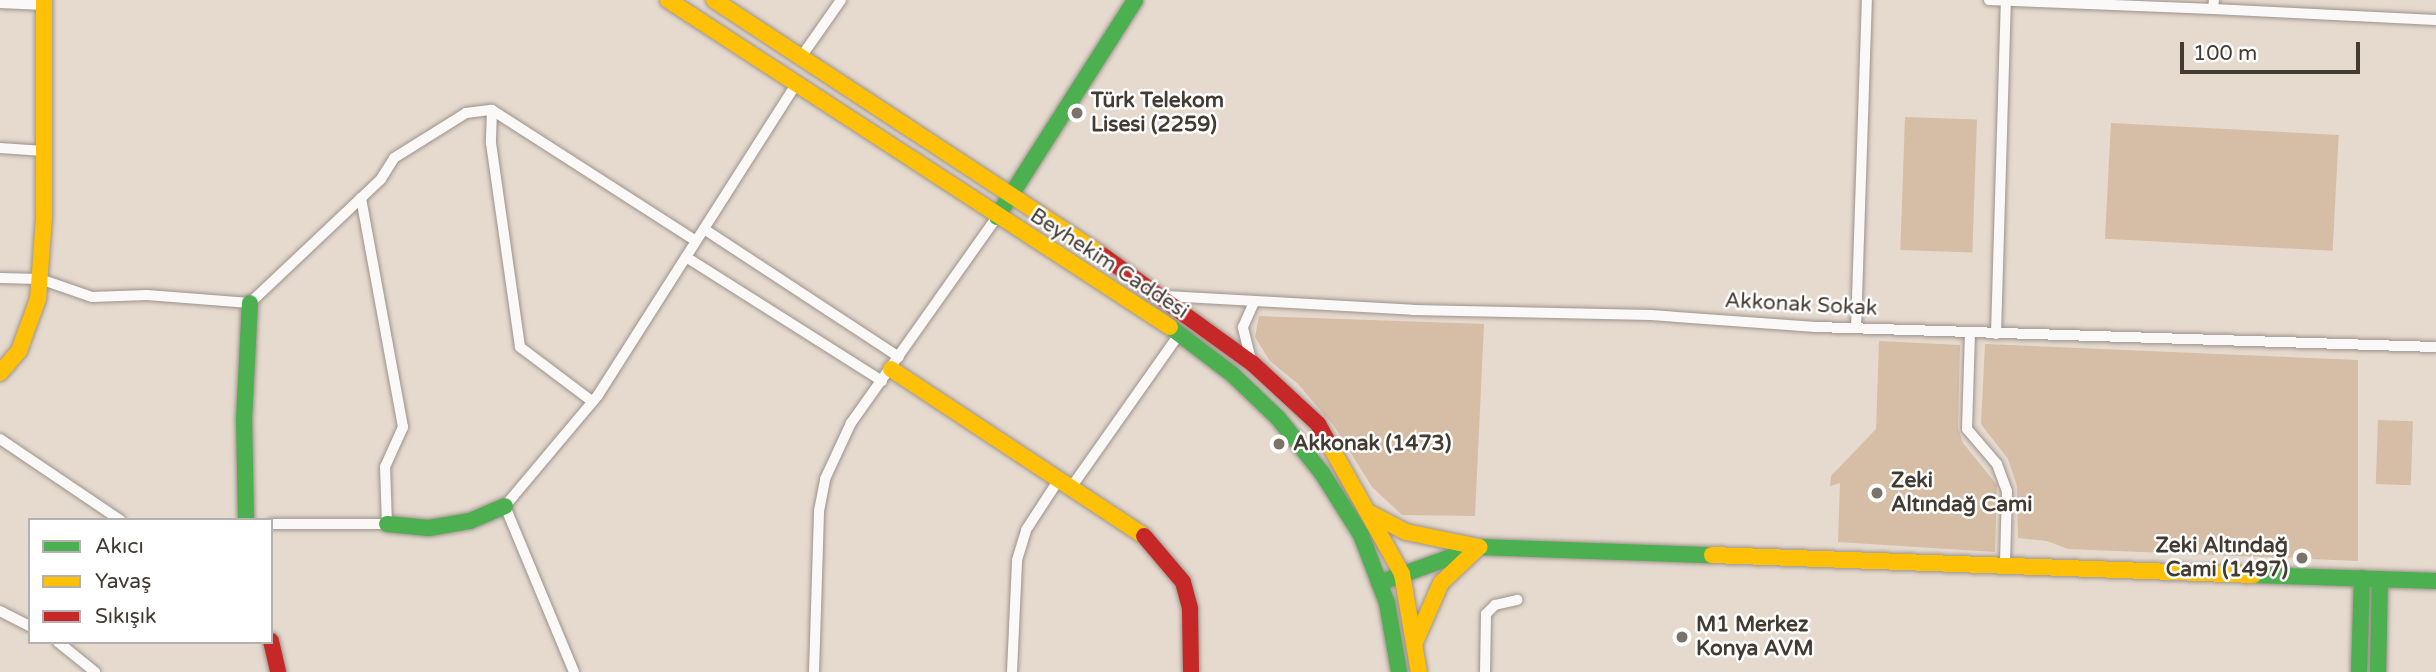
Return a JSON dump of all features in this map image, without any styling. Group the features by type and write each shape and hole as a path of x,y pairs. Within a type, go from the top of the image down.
{"street":[{"name":"Beyhekim Caddesi","path":"668,0 997,217 1180,333 1232,374 1307,455 1361,535 1379,583 1399,672"},
{"name":"Beyhekim Caddesi","path":"714,0 1165,296 1252,363 1318,424 1372,514 1402,574 1416,642 1419,672"},
{"path":"801,57 841,0"},
{"path":"814,672 818,511 825,479 851,422 997,217 1009,193 1135,0"},
{"path":"1856,328 1867,0"},
{"path":"1989,0 2214,5 2436,20"},
{"path":"1996,334 2006,1"},
{"path":"0,3 44,2 44,151 38,299 19,351 0,373"},
{"path":"273,524 387,524 429,528 471,521 505,506 593,402 796,84"},
{"path":"246,518 244,420 250,303 381,179 394,158 421,138 466,113 492,110 696,240"},
{"path":"492,110 491,143 520,347 593,402"},
{"path":"0,148 44,151"},
{"path":"361,198 403,427 385,467 387,524"},
{"path":"704,229 891,369 1151,541 1182,582 1191,609 1191,672"},
{"path":"686,257 891,369"},
{"path":"0,278 40,279 92,297 147,295 250,303"},
{"name":"Akkonak Sokak","path":"1165,296 1254,302 1651,315 1970,333 2436,348"},
{"path":"1252,363 1243,327 1254,302"},
{"path":"1012,672 1017,560 1026,530 1064,485 1180,333"},
{"path":"1970,333 1968,429 1997,464 2007,491 2005,564"},
{"path":"0,439 117,518"},
{"path":"505,506 574,672"},
{"path":"1372,514 1406,532 1479,547 2436,581"},
{"path":"1379,583 1479,547"},
{"path":"1416,642 1441,583 1479,547"},
{"path":"2359,672 2362,578"},
{"path":"2378,672 2380,579"},
{"path":"1485,672 1486,614 1494,606 1517,600"},
{"path":"0,611 28,625"},
{"path":"60,644 95,672"},
{"path":"272,644 278,672"}],"shaded area":[{"path":"1905,117 1977,120 1972,252 1900,250"},
{"path":"2111,123 2339,135 2333,251 2105,239"},
{"path":"1259,316 1484,324 1475,516 1402,515 1372,487 1334,426 1298,384 1270,361 1255,337"},
{"path":"1879,341 1960,345 1958,428 1963,443 1997,485 1995,552 1838,542 1840,483 1830,486 1831,476 1876,429"},
{"path":"1985,344 2358,360 2358,561 2068,549 2047,541 2018,538 2017,486 2008,459 1981,424"},
{"path":"2378,420 2413,421 2411,485 2376,484"}],"traffic: fast":[{"path":"997,217 1135,0"},
{"path":"246,518 244,420 250,303"},
{"path":"1170,327 1232,374 1278,418 1322,473 1361,535 1387,603 1399,672"},
{"path":"387,524 429,528 470,521 505,506"},
{"path":"1379,583 1479,547 1712,555"},
{"path":"2254,575 2436,581"},
{"path":"2359,672 2362,578"},
{"path":"2378,672 2380,579"}],"traffic: slow":[{"path":"0,373 19,351 38,299 44,218 44,0"},
{"path":"668,0 1170,327"},
{"path":"714,0 1102,255"},
{"path":"891,369 1144,536"},
{"path":"1328,442 1402,574 1419,672"},
{"path":"1372,514 1406,532 1479,547 1441,583 1416,640"},
{"path":"1712,555 2254,575"}],"traffic: jam":[{"path":"1102,255 1252,363 1318,424 1328,442"},
{"path":"1144,536 1183,582 1190,609 1191,672"},
{"path":"272,644 278,672"}],"place":[{"name":"Türk Telekom Lisesi (2259)","path":"1077,113"},
{"name":"Akkonak (1473)","path":"1279,444"},
{"name":"Zeki Altındağ Cami","path":"1877,493"},
{"name":"Zeki Altındağ Cami (1497)","path":"2302,558"},
{"name":"M1 Merkez Konya AVM","path":"1682,637"}]}
